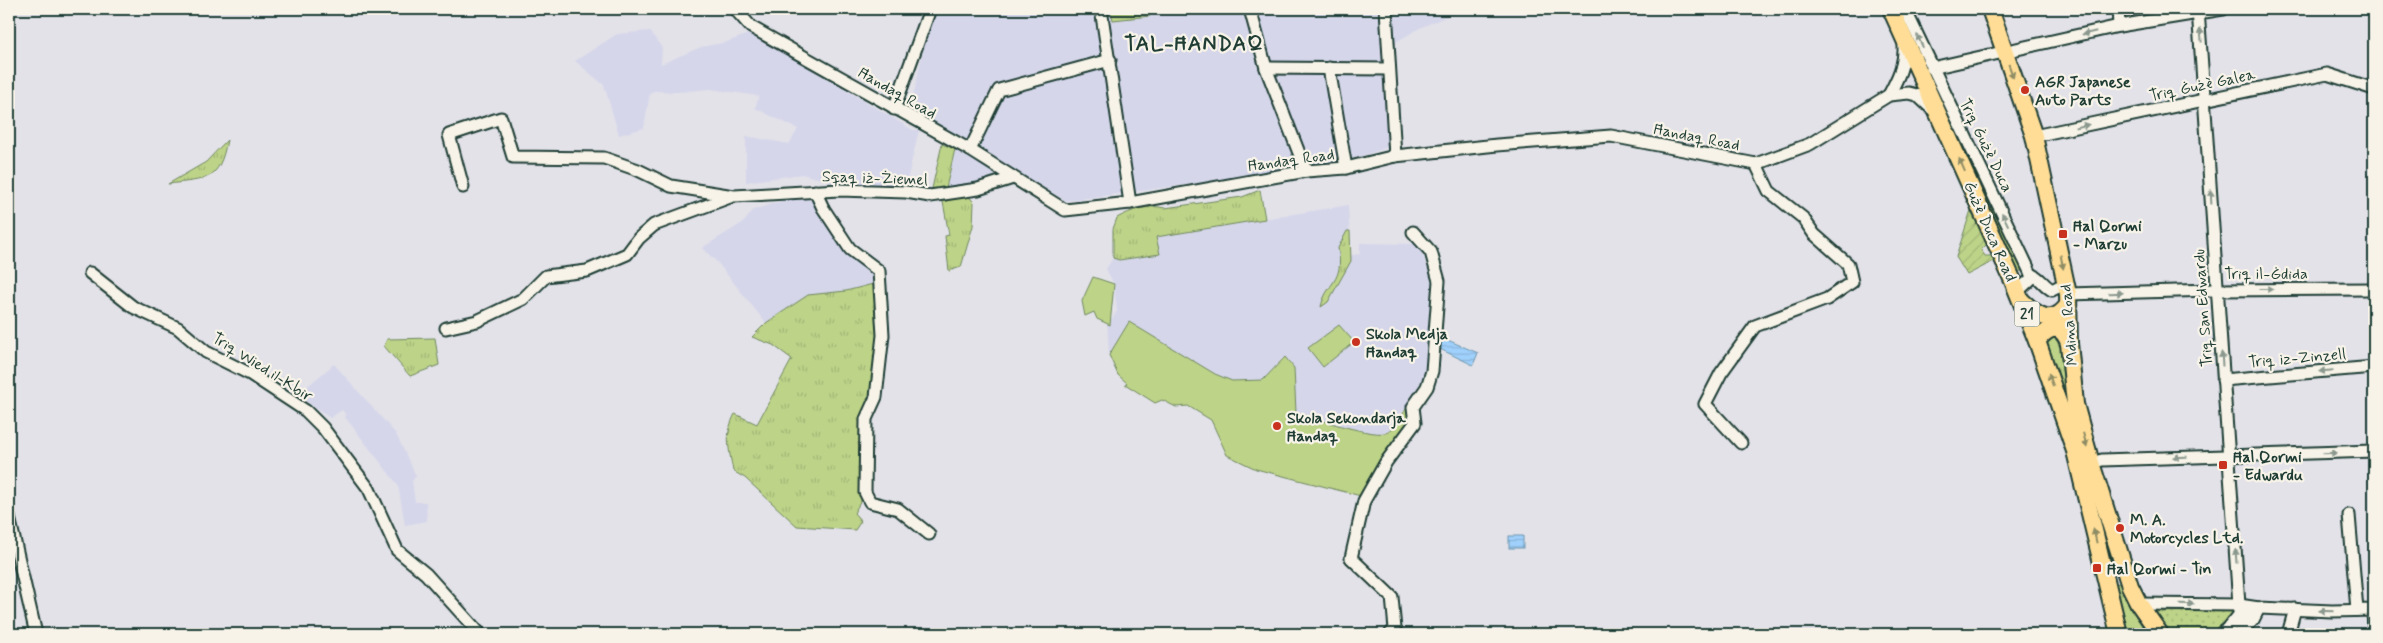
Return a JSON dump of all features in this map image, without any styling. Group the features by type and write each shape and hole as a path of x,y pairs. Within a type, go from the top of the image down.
{"highway":[{"name":"Ġużè Duca Road","path":"1891,9 2020,296 2037,341 2075,451 2119,634"},
{"name":"Mdina Road","path":"1990,9 2034,136 2067,294 2069,343 2075,404 2091,464 2120,561 2138,604 2160,634"},
{"path":"2020,296 2033,312 2048,318 2059,315 2067,294"},
{"path":"2037,341 2044,333 2055,329 2061,330 2069,343"}],"street":[{"name":"Ħandaq Road","path":"735,9 751,27 970,150 1065,210 1130,203 1306,171 1346,168 1395,156 1497,145 1611,136 1756,164 1810,144 1888,95 1908,92 1917,95 1926,102 1942,120"},
{"path":"894,109 930,9"},
{"path":"1101,9 1130,203"},
{"path":"1250,9 1266,68 1306,171"},
{"path":"1386,9 1395,156"},
{"name":"Triq Ġużè Duca","path":"1905,9 2031,274"},
{"path":"2118,9 2119,26"},
{"path":"1932,68 2119,26 2199,10 2223,9"},
{"name":"Triq San Edwardu","path":"2199,10 2239,605"},
{"name":"Ħandaq Road","path":"1888,95 1901,71 1905,58 1904,39"},
{"path":"970,150 999,90 1110,60"},
{"path":"1266,68 1389,69"},
{"path":"1329,68 1346,168"},
{"name":"Triq Ġużè Galea","path":"2034,136 2327,74 2374,89"},
{"path":"463,187 449,135 500,118 513,157 604,158 638,170 672,186 734,196"},
{"path":"1741,443 1705,404 1722,373 1755,326 1827,299 1852,282 1848,264 1814,234 1803,218 1769,191 1756,164"},
{"name":"Sqaq iż-Żiemel","path":"734,196 815,191 906,192 930,196 978,189 1012,178"},
{"path":"815,191 823,208 850,249 878,272 882,335 876,397 866,419 865,492 870,502 898,509 929,534"},
{"path":"446,328 477,321 523,299 546,276 587,271 627,254 639,238 654,225 734,196"},
{"path":"1390,634 1395,629 1392,597 1351,558 1364,501 1386,462 1415,423 1413,407 1427,387 1432,371 1438,281 1431,252 1413,232"},
{"name":"Triq Wied il-Kbir","path":"90,274 133,307 178,328 206,352 250,374 306,411 323,428 369,489 397,550 426,574 480,634"},
{"path":"2020,296 2032,278 2031,274"},
{"name":"Triq il-Ġdida","path":"2031,274 2036,275 2043,285 2052,290 2067,294 2217,290 2374,289"},
{"name":"Triq iz-Zinzell","path":"2223,380 2374,367"},
{"path":"2091,464 2102,460 2374,451"},
{"path":"2349,515 2357,610"},
{"path":"9,517 36,634"},
{"path":"2138,604 2239,605 2259,608 2374,610 2374,634"},
{"path":"2226,630 2238,615 2239,605"},
{"path":"2226,630 2259,608"},
{"path":"2239,634 2253,620 2259,608"},
{"path":"2288,634 2295,609"}],"shaded area":[{"path":"932,9 1463,9 1420,28 1394,43 1398,144 1338,164 1066,201 910,111"},
{"path":"650,31 662,48 661,64 701,47 727,42 751,33 913,130 919,130 906,185 846,186 802,174 746,182 746,136 789,144 798,129 755,108 759,96 710,89 677,92 654,91 650,93 644,128 619,135 604,85 575,61 617,34"},
{"path":"955,149 973,157 994,173 993,178 987,183 945,192"},
{"path":"794,197 813,200 873,269 877,283 846,291 766,323 717,262 702,248 744,222 753,210"},
{"name":"Skola Sekondarja Ħandaq","path":"1348,205 1351,255 1360,254 1360,243 1418,244 1432,279 1431,349 1428,370 1409,404 1388,432 1374,435 1296,413 1294,368 1282,358 1274,370 1263,380 1232,381 1215,374 1211,420 1188,406 1176,407 1162,400 1155,403 1118,375 1109,355 1107,320 1112,319 1117,311 1114,284 1106,269 1113,258 1119,260 1160,254 1155,237"},
{"path":"334,364 396,434 416,476 412,481 415,502 426,502 427,521 405,525 398,485 345,417 346,415 342,410 330,418 297,395"}],"green space":[{"path":"1110,9 1149,9 1150,16 1113,20"},
{"path":"227,140 220,164 209,176 193,181 168,184 206,162"},
{"path":"942,144 955,149 945,192 931,193"},
{"path":"1968,161 2023,268 2022,271 2018,271"},
{"path":"1260,190 1265,219 1156,237 1160,254 1119,260 1113,258 1113,229 1117,218 1122,215 1146,207 1165,208 1242,197"},
{"path":"967,195 974,202 973,226 961,267 949,271 945,236 949,235 943,202"},
{"path":"1972,207 1988,243 1981,250 1985,256 1994,256 1996,260 1967,275 1956,257"},
{"path":"1347,231 1350,231 1351,261 1328,302 1321,307 1323,299 1337,275 1339,268 1338,248"},
{"path":"1093,277 1114,284 1110,325 1097,319 1094,312 1085,316 1082,301"},
{"path":"877,283 879,346 873,366 872,396 861,484 862,499 854,513 861,521 855,530 797,526 745,478 733,471 728,435 735,414 757,424 792,359 773,345 752,337 766,323 808,295 846,291"},
{"name":"Skola Sekondarja Ħandaq","path":"1129,322 1215,374 1232,381 1263,380 1285,357 1294,368 1296,413 1344,427 1371,433 1381,433 1388,432 1394,427 1409,404 1412,424 1361,496 1256,469 1227,455 1211,420 1188,406 1176,407 1162,400 1155,403 1125,384 1127,383 1118,375 1109,355"},
{"path":"1339,325 1354,342 1323,367 1308,348"},
{"path":"2049,336 2059,337 2093,489 2112,557 2108,557 2045,341"},
{"path":"435,338 439,365 410,376 384,346 387,339"},
{"path":"2122,583 2136,617 2147,633 2125,634 2114,584"},
{"path":"2236,611 2214,634 2169,634 2152,612"}],"water":[{"path":"1438,336 1478,353 1473,365 1438,348"},
{"path":"1509,536 1523,536 1523,548 1509,548"}],"place":[{"name":"AGR Japanese Auto Parts","path":"2025,90"},
{"name":"Ħal Qormi - Marzu","path":"2063,234"},
{"name":"Skola Medja Ħandaq","path":"1356,342"},
{"name":"Skola Sekondarja Ħandaq","path":"1277,426"},
{"name":"Ħal Qormi - Edwardu","path":"2223,465"},
{"name":"M. A. Motorcycles Ltd.","path":"2120,528"},
{"name":"Ħal Qormi - Tin","path":"2097,568"}],"district":[{"name":"TAL-ĦANDAQ","path":"1194,43"}]}
